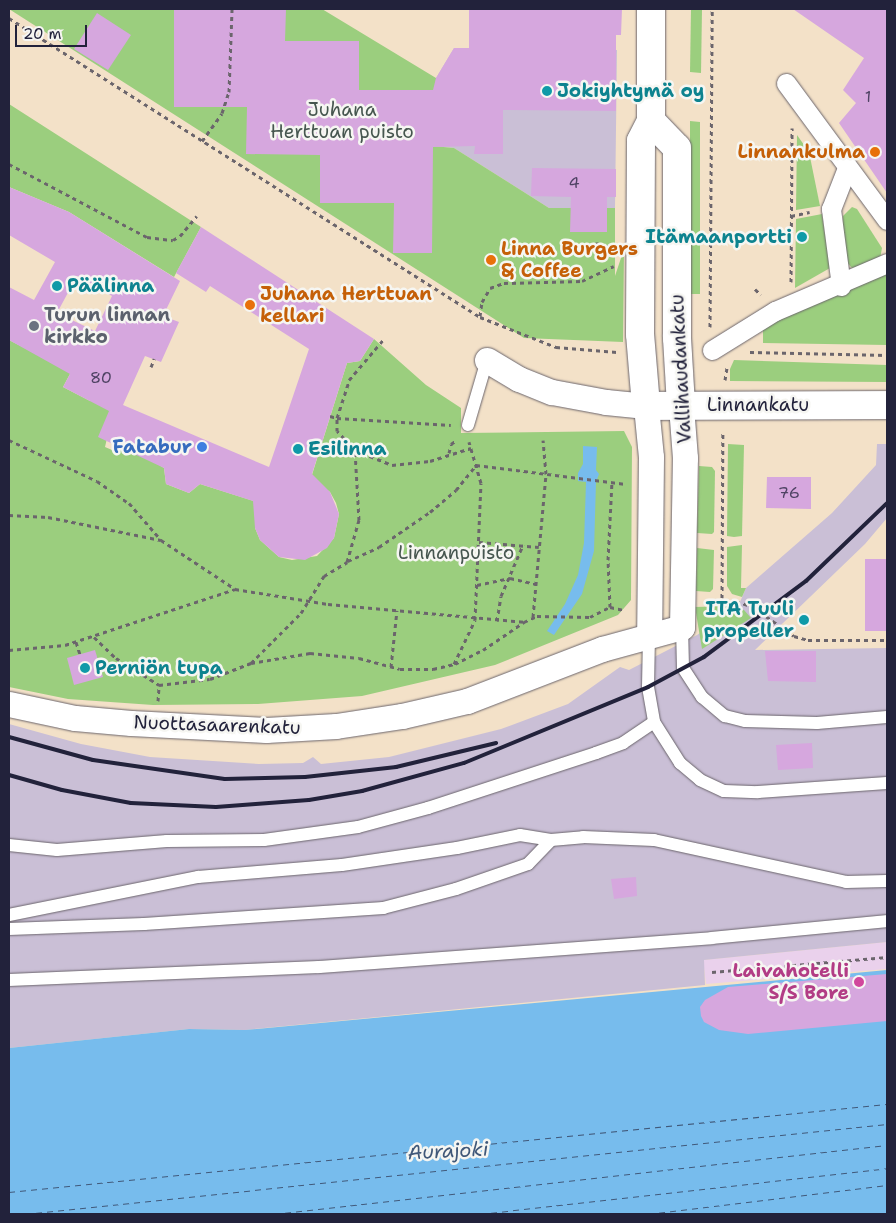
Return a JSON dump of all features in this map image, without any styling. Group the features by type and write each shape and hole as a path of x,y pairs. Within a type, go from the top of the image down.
{"street":[{"name":"Vallihaudankatu","path":"649,635 651,457 640,334 641,141 651,121 651,9"},
{"path":"786,83 887,220"},
{"name":"Vallihaudankatu","path":"651,121 677,148 677,338 685,458 682,627"},
{"path":"840,286 831,209 847,168"},
{"path":"712,350 775,311 840,286 887,263"},
{"name":"Linnankatu","path":"487,360 519,379 552,392 606,402 646,406 887,405"},
{"name":"Nuottasaarenkatu","path":"9,704 75,718 131,723 266,730 336,726 402,716 467,701 602,649 682,627"}],"lane":[{"path":"468,426 487,360"},
{"path":"682,627 683,668 711,707 724,716 745,721 817,723 887,717"},
{"path":"649,635 648,701 654,722 680,763 700,780 724,791 758,792 887,783"},
{"path":"9,846 57,850 167,841 264,840 358,827 428,808 596,753 623,743 654,722"},
{"path":"9,915 198,877 342,866 457,848 520,835 551,840 583,837 654,840 846,882 887,881"},
{"path":"9,929 154,923 383,908 456,889 528,864 551,840"},
{"path":"9,980 319,967 712,938 887,921"}],"path":[{"path":"202,141 222,113 229,92 232,9"},
{"path":"712,9 708,306 712,350"},
{"path":"9,18 480,317 556,347 605,352"},
{"path":"792,305 792,126 800,101"},
{"path":"9,164 147,237 173,240 180,236 197,216"},
{"path":"597,242 597,246 619,246"},
{"path":"480,317 482,302 490,288 504,283 582,280 614,266"},
{"path":"383,340 349,380 337,418 337,431 355,450 392,465 422,463 470,446 481,483 475,620 454,664"},
{"path":"746,352 887,355"},
{"path":"151,367 154,359"},
{"path":"330,416 468,426"},
{"path":"723,437 722,598 753,607 794,636 808,640 887,640"},
{"path":"9,440 97,481 121,497 161,540 235,589"},
{"path":"449,453 451,444 458,440"},
{"path":"533,617 546,474 543,440"},
{"path":"347,562 359,520 355,450"},
{"path":"476,465 546,474 601,478 632,485"},
{"path":"251,663 301,613 308,598 324,576 378,547 430,512 456,490 476,465"},
{"path":"610,607 608,560 612,481"},
{"path":"9,515 48,517 161,540"},
{"path":"479,542 539,547"},
{"path":"497,622 501,596 523,545"},
{"path":"477,585 510,578 535,584"},
{"path":"9,650 40,649 76,642 235,589 308,598 328,604 397,610 475,620 524,622"},
{"path":"94,637 116,658 159,685 210,679 251,663 310,653 359,658 391,667 433,670 454,664 483,650 533,617 590,617 610,607 630,611"},
{"path":"391,667 397,610"},
{"path":"76,642 80,654"},
{"path":"157,707 159,685"},
{"path":"712,972 887,957"}],"shaded area":[{"path":"454,48 617,50 615,208 549,208 454,148 433,146 433,90 436,78"},
{"path":"877,444 887,444 887,518 865,544 755,650 887,648 887,942 704,960 705,985 245,1030 189,1029 9,1048 9,724 81,744 150,757 259,764 303,763 313,757 321,764 389,757 501,729 568,704 620,667 629,670 697,635 737,609 746,588 832,513 876,465"},
{"path":"887,942 887,969 706,984 703,960"}],"green space":[{"name":"Juhana Herttuan puisto","path":"9,9 322,9 436,78 433,146 454,148 549,208 615,208 615,276 624,249 623,342 524,338"},
{"path":"691,9 702,9 701,73 690,72"},
{"path":"9,104 201,227 174,277 69,212 9,187"},
{"path":"690,121 700,122 700,294 690,294"},
{"path":"797,135 809,152 820,206 796,210"},
{"path":"852,207 857,209 882,248 880,259 852,268 842,257 843,216"},
{"path":"822,214 830,268 795,288 796,219"},
{"path":"887,273 887,345 763,343 763,328 767,325"},
{"name":"Linnanpuisto","path":"374,339 426,385 461,408 461,433 624,431 632,447 631,600 618,615 495,665 362,696 258,704 153,705 68,699 9,687 9,340 71,372 63,387 90,401 116,399 105,447 112,450 116,443 143,455 164,468 166,484 189,493 200,484 257,502 255,528 260,540 279,557 292,560 317,556 334,538 339,514 336,503 330,492 311,478 347,363 360,361"},
{"path":"734,360 887,365 887,382 730,381 730,369"},
{"path":"728,444 744,445 742,536 734,537 727,536"},
{"path":"699,466 712,467 715,471 714,532 712,534 697,533"},
{"path":"742,545 741,588 746,588 742,597 732,594 727,586 727,547"},
{"path":"697,548 714,550 713,589 710,592 696,591"},
{"path":"731,606 744,610 751,618 702,649 695,607"}],"water":[{"path":"583,446 597,447 596,470 599,474 596,482 594,551 582,594 554,635 547,631 565,604 578,575 584,543 586,482 578,481 578,473 583,464"},
{"name":"Aurajoki","path":"887,970 887,1214 9,1214 9,1048 189,1029 245,1030"}],"building":[{"path":"174,9 286,9 285,41 359,41 359,90 433,90 436,78 454,48 469,48 469,9 622,9 621,35 616,35 616,111 503,110 503,154 474,154 475,146 433,147 432,253 393,253 394,203 320,203 320,155 246,154 247,107 174,107"},
{"path":"793,9 887,9 887,193 839,123 856,103 843,90 864,58"},
{"path":"97,13 131,35 108,70 74,49"},
{"path":"532,168 616,169 616,197 607,197 607,232 570,232 571,197 531,196"},
{"path":"9,187 69,212 180,281 163,316 179,322 161,362 145,356 123,405 269,467 309,349 210,286 206,292 176,273 201,227 374,339 360,361 347,363 312,474 330,492 339,514 334,538 327,548 305,560 279,557 260,540 255,528 253,501 200,484 189,493 166,484 164,468 98,437 109,411 63,387 70,374 9,340 9,287 34,300 55,262 9,235","holes":["77,276 112,296 95,331 57,313"]},
{"path":"767,477 811,477 811,509 766,508"},
{"path":"865,559 887,559 887,631 865,631"},
{"name":"Perniön tupa","path":"95,650 103,677 74,685 67,658"},
{"path":"765,651 816,651 816,682 768,681"},
{"path":"812,743 813,768 778,770 776,745"},
{"path":"636,877 637,896 614,899 611,879"},
{"path":"887,974 887,1021 748,1034 719,1030 704,1022 701,1016 700,1007 705,1000 728,987"}],"ferry route":[{"path":"9,1192 887,1104"},
{"path":"25,1214 887,1124"},
{"path":"274,1214 887,1145"},
{"path":"480,1214 887,1168"},
{"path":"648,1214 887,1185"}],"railway":[{"path":"9,775 62,790 131,803 216,807 309,800 362,791 464,763 648,687 704,657 806,581 887,503"},
{"path":"9,737 93,760 225,779 305,777 396,767 496,743"}],"place":[{"name":"Jokiyhtymä oy","path":"547,91"},
{"name":"Linnankulma","path":"875,152"},
{"name":"Itämaanportti","path":"802,237"},
{"name":"Linna Burgers & Coffee","path":"491,260"},
{"name":"Päälinna","path":"57,286"},
{"name":"Juhana Herttuan kellari","path":"250,305"},
{"name":"Turun linnan kirkko","path":"34,326"},
{"name":"Fatabur","path":"202,447"},
{"name":"Esilinna","path":"298,449"},
{"name":"ITA Tuuli propeller","path":"804,620"},
{"name":"Perniön tupa","path":"85,668"},
{"name":"Laivahotelli S/S Bore","path":"859,982"}]}
